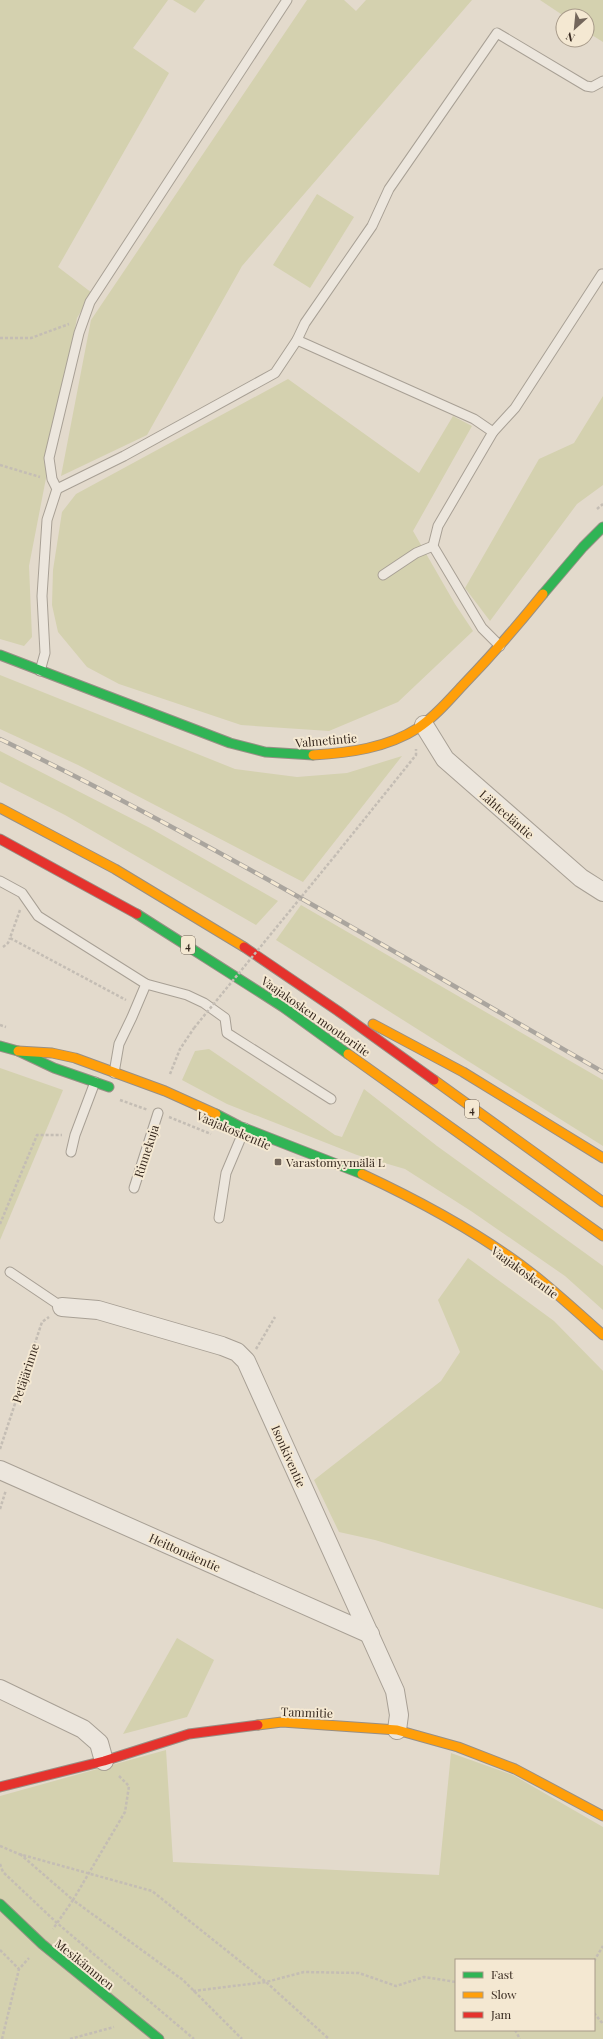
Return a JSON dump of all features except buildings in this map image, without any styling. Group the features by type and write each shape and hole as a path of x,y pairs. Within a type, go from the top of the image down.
{"main road":[{"name":"Valmetintie","path":"0,655 237,746 264,752 290,755 354,751 382,744 424,725 500,646 583,547 600,537"},
{"name":"Vaajakosken moottoritie","path":"0,808 57,837 222,933 343,1014 603,1202"},
{"name":"Vaajakosken moottoritie","path":"0,839 48,863 128,908 284,1007 603,1236"},
{"path":"343,1014 381,1027 431,1053 603,1158"},
{"name":"Vaajakoskentie","path":"0,1046 18,1051 93,1086 117,1090"},
{"name":"Vaajakoskentie","path":"18,1051 52,1053 75,1058 165,1091 204,1107 242,1127 352,1170 402,1193 498,1249 539,1279 603,1335"},
{"name":"Vaajakoskentie","path":"195,1115 242,1127"},
{"name":"Tammitie","path":"0,1788 104,1762 189,1734 282,1722 397,1730 458,1747 515,1768 603,1816"},
{"name":"Mesikämmen","path":"0,1904 42,1944 159,2039"}],"street":[{"name":"Lähteeläntie","path":"424,725 445,759 581,878 603,892"},
{"name":"Isonkiventie","path":"62,1307 98,1310 222,1346 237,1352 246,1361 395,1691 399,1715 397,1730"},
{"name":"Heittomäentie","path":"0,1470 370,1634"},
{"path":"0,1689 83,1729 100,1743 104,1762"}],"lane":[{"path":"40,671 45,653 42,596 47,520 57,489 52,479 49,458 79,333 90,302 287,0"},
{"path":"57,489 79,480 158,439 275,373 297,340 305,323 372,226 389,189 496,33 586,86 592,87 603,81"},
{"path":"500,646 482,628 433,546 438,526 494,432 515,408 602,274"},
{"path":"297,340 474,419 494,432"},
{"path":"383,575 416,553 433,546"},
{"path":"0,881 22,893 38,916 146,984 187,995 204,1003 225,1018 227,1033 331,1099"},
{"path":"117,1090 114,1073 118,1044 146,984"},
{"path":"71,1152 74,1135 100,1068"},
{"name":"Rinnekuja","path":"134,1188 162,1108"},
{"path":"219,1218 226,1174 242,1127"},
{"path":"348,1182 352,1170"},
{"path":"10,1272 62,1307"}],"path":[{"path":"0,338 31,338 84,319"},
{"path":"0,465 52,479"},
{"path":"170,1075 180,1049 194,1028 416,755 417,745"},
{"path":"3,946 8,943 22,904"},
{"path":"10,938 137,1005"},
{"name":"Vaajakoskentie","path":"93,1086 162,1108 214,1136"},
{"path":"0,1224 37,1135 74,1135"},
{"name":"Petäjärinne","path":"0,1448 42,1322 62,1307"},
{"path":"257,1347 275,1317"},
{"path":"2,2039 19,1968 42,1944 57,1923 125,1812 129,1786 104,1762"},
{"path":"0,1846 19,1854 152,1891 266,1982 329,2039"},
{"path":"19,1854 72,1900 183,1980 242,2039"},
{"path":"0,1864 3,1872 57,1923 194,2039"},
{"path":"595,1959 603,1946"},
{"path":"0,1950 19,1968"},
{"path":"193,1991 266,1982 304,1972 359,1973 396,1986 424,1977 455,1982"},
{"path":"595,2013 603,2024"},
{"path":"70,2039 136,2020"}],"shaded area":[{"path":"0,0 168,0 133,48 169,73 58,267 92,293 77,318 29,566 32,637 24,646 0,639"},
{"path":"173,0 205,0 195,13"},
{"path":"307,0 344,0 356,11 366,0 472,0 242,266 147,435 61,476 91,320"},
{"path":"540,0 603,0 603,42 595,37 595,8 555,8 555,10"},
{"path":"317,194 354,217 310,288 273,265"},
{"path":"288,379 419,473 453,416 472,426 413,531 455,604 473,631 398,702 329,731 241,725 119,684 87,667 58,632 52,605 53,570 62,512 76,494"},
{"path":"603,396 603,485 577,504 490,621 465,588 539,459 574,443"},
{"path":"0,675 235,769 297,777 347,773 402,756 303,882 78,765 0,729"},
{"path":"0,751 150,828 278,901 256,925 65,815 0,782"},
{"path":"301,905 603,1080 603,1146 276,940"},
{"path":"209,1049 335,1135 342,1137 364,1089 437,1146 603,1266 603,1310 565,1276 471,1211 405,1169 357,1155 227,1104 182,1080 195,1051"},
{"path":"0,1068 63,1090 0,1240"},
{"path":"468,1258 554,1321 603,1371 603,1609 375,1540 339,1532 314,1480 441,1381 460,1352 438,1300"},
{"path":"177,1638 214,1660 187,1717 123,1734"},
{"path":"166,1750 173,1862 439,1875 451,1753 513,1775 603,1827 603,2039 0,2039 0,1796"}],"railway":[{"path":"0,739 154,817 229,858 603,1072"}],"traffic: fast":[{"path":"543,594 583,547 603,527"},
{"path":"0,655 230,743 265,752 313,755"},
{"path":"137,914 283,1007 348,1054"},
{"path":"0,1046 18,1051 54,1068 109,1087"},
{"path":"216,1114 239,1126 362,1174"},
{"path":"0,1904 42,1944 159,2039"}],"traffic: slow":[{"path":"313,755 354,751 381,745 406,735 418,728 431,718 485,662 543,594"},
{"path":"0,808 115,869 244,947"},
{"path":"373,1024 463,1072 603,1158"},
{"path":"18,1051 52,1053 75,1058 165,1091 216,1114"},
{"path":"348,1054 603,1236"},
{"path":"434,1080 603,1202"},
{"path":"362,1174 431,1208 498,1249 539,1279 603,1335"},
{"path":"258,1725 282,1722 397,1730 458,1747 515,1769 603,1816"}],"traffic: jam":[{"path":"0,839 137,914"},
{"path":"244,947 338,1011 434,1080"},
{"path":"0,1787 104,1761 189,1734 258,1725"}],"place":[{"name":"Varastomyymälä L","path":"278,1162"}]}
